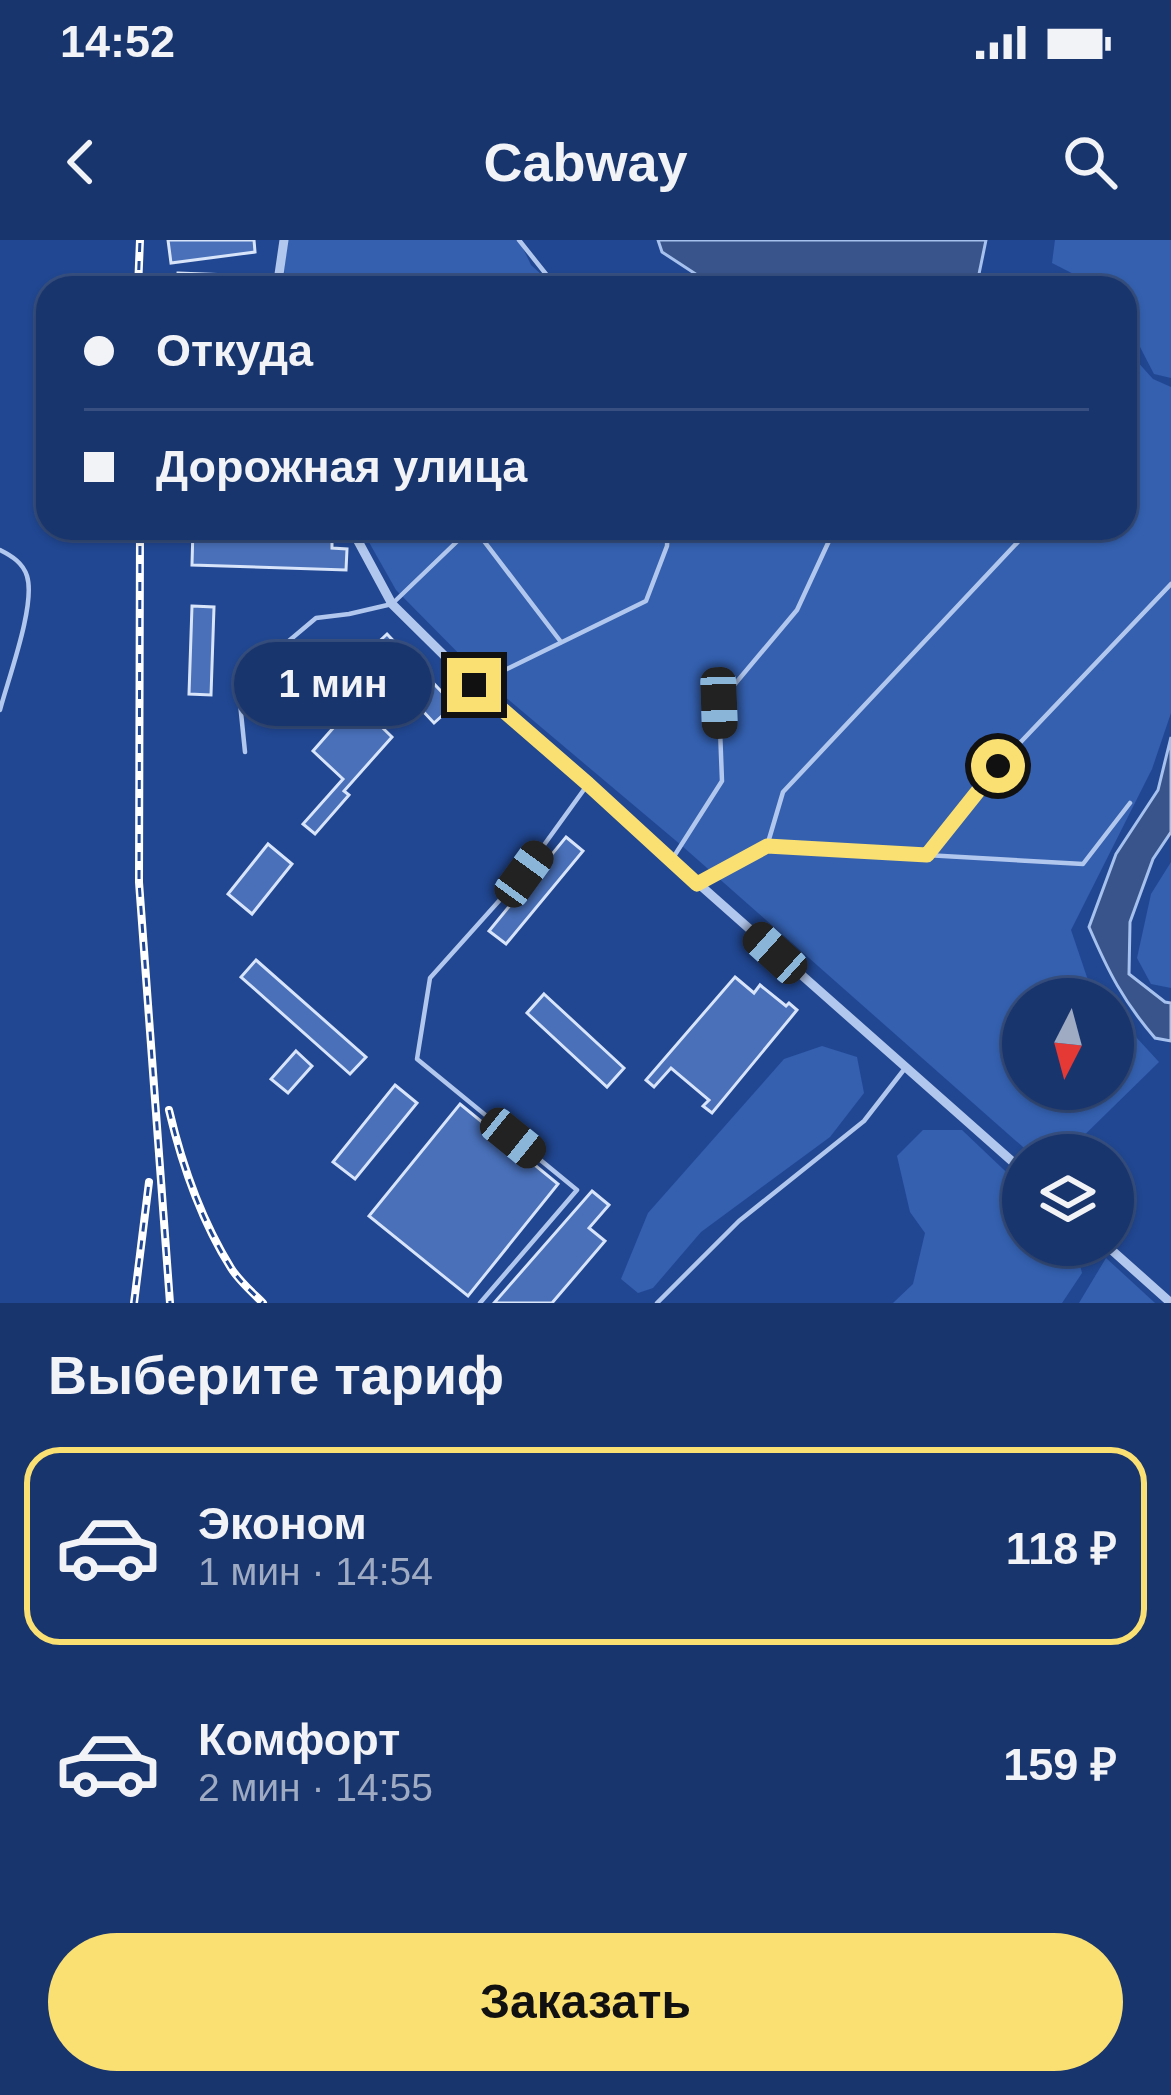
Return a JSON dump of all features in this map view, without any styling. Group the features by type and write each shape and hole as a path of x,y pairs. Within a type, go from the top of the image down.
{"street":[{"path":"280,276 284,240"},
{"path":"357,540 392,604 474,685 1002,1152"},
{"path":"1130,1266 1171,1303"}],"lane":[{"path":"519,240 548,276"},
{"path":"245,752 238,692 247,676 316,618 392,604 459,540"},
{"path":"481,540 561,642"},
{"path":"474,685 646,601 668,540"},
{"path":"671,861 722,782 719,703 797,610 829,540"},
{"path":"767,846 783,792 1020,540"},
{"path":"0,550 26,570 29,592 0,710"},
{"path":"927,855 998,766 1171,584"},
{"path":"480,1303 578,1190 417,1059 430,978 524,874 588,784"},
{"path":"697,884 767,846 1083,864 1130,802"},
{"path":"657,1303 739,1221 864,1121 906,1067"}],"shaded area":[{"path":"288,240 519,240 531,265 543,276 285,276"},
{"path":"658,240 986,240 978,276 699,276 662,252"},
{"path":"1055,240 1171,240 1171,378 1154,374 1137,341 1137,276 1077,276 1052,263"},
{"path":"1137,361 1153,379 1171,387 1171,713 1152,769 1071,930 1087,978 1002,978 1002,1110 1110,1110 1085,1134 1008,1134 681,845 485,680 396,590 368,540 1137,540"},
{"path":"1171,737 1171,832 1153,859 1130,922 1129,974 1171,1003 1171,1041 1155,1038 1134,1011 1134,978 1114,978 1089,927 1116,854 1158,790"},
{"path":"1171,862 1171,988 1151,984 1137,958 1151,894"},
{"path":"1134,1035 1159,1062 1134,1086"},
{"path":"822,1046 857,1057 864,1093 830,1137 701,1232 653,1288 638,1293 621,1279 648,1213 784,1059"},
{"path":"923,1130 962,1130 1002,1168 1002,1266 1080,1266 1082,1273 1062,1303 893,1303 913,1284 925,1233 910,1212 897,1156"},
{"path":"1101,1266 1115,1266 1155,1303 1079,1303"}],"building":[{"path":"168,240 254,240 255,252 171,263"},
{"path":"178,273 255,276 178,276"},
{"path":"193,540 332,540 332,548 347,549 346,570 192,565"},
{"path":"192,606 214,607 211,695 189,694"},
{"path":"387,634 454,705 434,723 368,652"},
{"path":"356,702 392,737 344,791 349,795 315,834 303,824 343,779 313,751"},
{"path":"566,837 583,851 506,944 489,931"},
{"path":"268,844 292,864 252,914 228,894"},
{"path":"256,960 366,1057 350,1074 241,977"},
{"path":"735,977 754,993 760,985 797,1010 712,1113 703,1106 709,1100 671,1068 654,1087 646,1080"},
{"path":"544,994 624,1068 607,1087 527,1013"},
{"path":"296,1051 312,1066 288,1093 271,1079"},
{"path":"395,1085 417,1103 355,1179 333,1162"},
{"path":"460,1104 558,1184 468,1296 369,1216"},
{"path":"592,1191 609,1205 589,1228 605,1241 552,1303 494,1303"}],"railway":[{"path":"138,276 140,240"},
{"path":"140,540 139,882 170,1303"},
{"path":"169,1110 186,1172 210,1231 234,1273 263,1303"},
{"path":"134,1303 149,1182"}],"route":[{"path":"474,685 697,884 767,846 927,855 998,766"}]}
